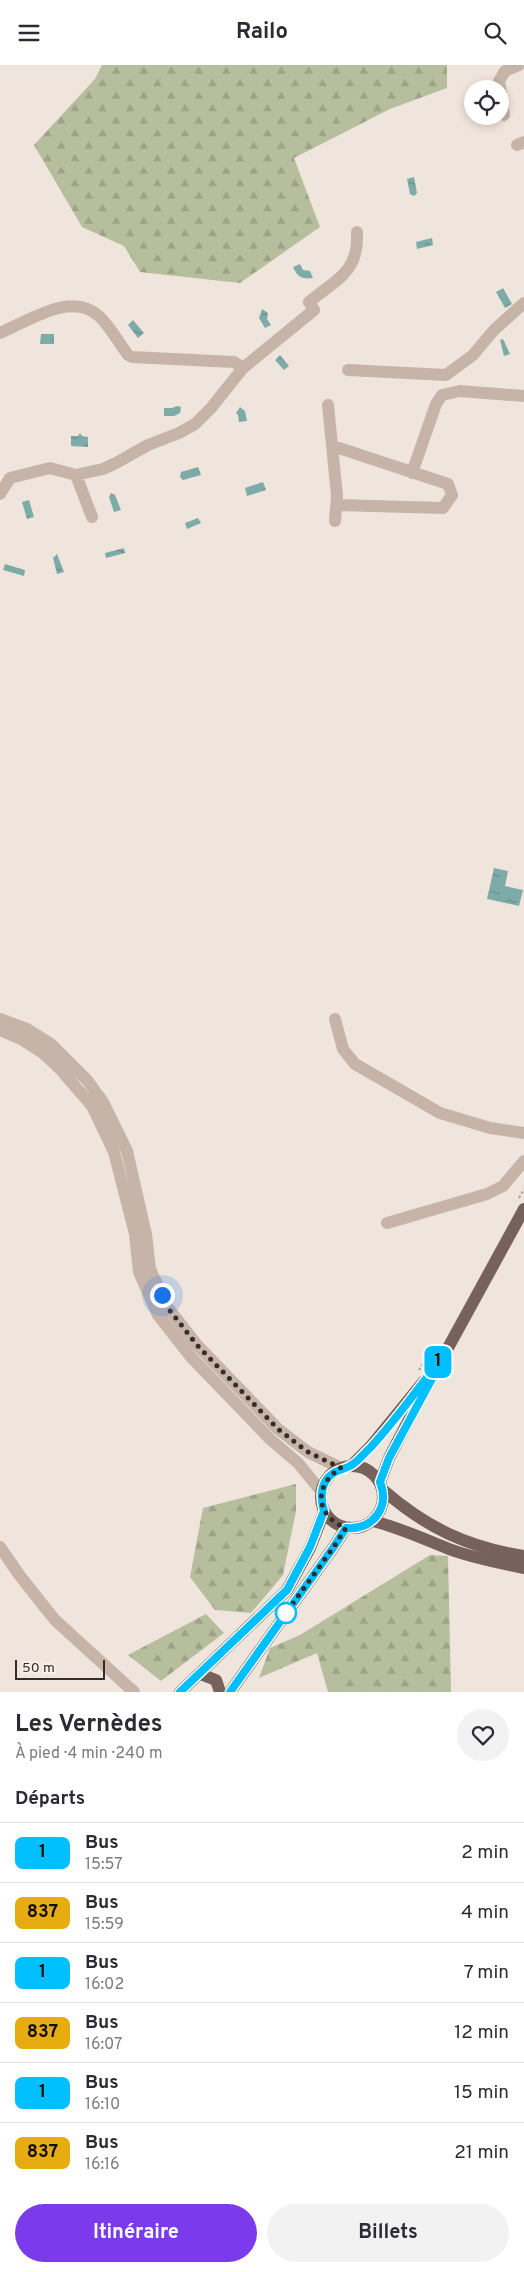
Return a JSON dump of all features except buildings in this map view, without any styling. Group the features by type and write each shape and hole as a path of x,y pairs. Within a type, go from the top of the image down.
{"main road":[{"path":"447,1351 371,1446 346,1467 332,1474 325,1482 321,1502 324,1511 337,1525 346,1528 356,1528 373,1521 380,1512 383,1501 381,1486 389,1458 447,1351 520,1207"},
{"path":"346,1467 367,1470 402,1507 443,1533 501,1552 524,1556"},
{"path":"180,1692 287,1590 310,1547 324,1511"},
{"path":"373,1521 405,1530 458,1552 524,1568"},
{"path":"230,1692 346,1528"},
{"path":"200,1674 216,1680 220,1692"}],"street":[{"path":"500,80 505,71 519,65"},
{"path":"0,493 10,478 50,468 76,475 103,469 148,445 195,424 211,408 243,368 314,310 309,302 347,271 355,260 358,246 357,232"},
{"path":"348,370 446,375 473,355 494,330 524,303"},
{"path":"0,333 56,308 80,307 91,310 100,316 128,355 132,357 234,362 243,368"},
{"path":"412,473 436,405 442,395 460,391 524,396"},
{"path":"328,405 336,505 335,521"},
{"path":"332,446 448,484 452,495 442,508 336,505"},
{"path":"76,475 92,517"},
{"path":"0,1019 27,1029 51,1044 87,1080 103,1102 127,1151 146,1234 150,1269 168,1308 197,1345 278,1429 308,1452 346,1467"},
{"path":"335,1019 343,1049 355,1064 440,1113 490,1128 524,1133"},
{"path":"0,1030 21,1039 43,1053 62,1071 92,1106 114,1152 135,1234 139,1273 158,1315 191,1357 270,1439 298,1463 322,1491"},
{"path":"387,1223 487,1194 503,1186 524,1161"},
{"path":"0,1547 54,1620 134,1692"}],"path":[{"path":"520,1207 524,1189"},
{"path":"415,1375 432,1351"}],"green space":[{"path":"102,65 447,65 447,88 390,109 294,158 320,227 240,283 140,272 124,246 82,227 34,145 95,79"},
{"path":"296,1484 296,1511 283,1575 251,1613 215,1610 190,1577 203,1508"},
{"path":"430,1555 448,1556 451,1692 328,1692 317,1653 259,1678 270,1648 300,1635"},
{"path":"206,1614 224,1633 161,1681 128,1655"}],"water":[{"path":"414,177 417,193 414,196 410,194 407,179"},
{"path":"432,238 433,245 417,249 416,242"},
{"path":"300,264 303,270 310,271 313,278 299,276 293,267"},
{"path":"503,288 512,304 505,308 496,292"},
{"path":"262,309 268,313 267,319 271,325 265,328 259,318"},
{"path":"133,320 144,333 138,338 128,325"},
{"path":"41,334 54,334 54,344 40,344"},
{"path":"503,339 510,354 504,356 500,340"},
{"path":"280,355 289,366 284,370 275,360"},
{"path":"181,407 180,413 174,416 164,416 164,408"},
{"path":"240,407 245,411 247,421 239,422 236,413"},
{"path":"80,433 82,436 88,437 88,447 71,446 71,436 78,436"},
{"path":"198,467 201,475 183,480 180,477 181,472"},
{"path":"263,482 266,490 247,496 245,488"},
{"path":"111,493 115,495 121,510 114,512 109,497"},
{"path":"29,500 34,517 27,519 22,502"},
{"path":"198,518 201,523 187,529 185,523"},
{"path":"124,548 125,553 106,558 105,553"},
{"path":"57,554 64,572 57,574 53,558"},
{"path":"5,564 25,570 24,576 3,570"},
{"path":"494,868 508,871 505,886 523,890 519,906 487,899"}],"bus line":[{"name":"1","path":"180,1692 182,1688 200,1674 287,1590 310,1547 324,1511 321,1502 325,1482 341,1468 351,1466 371,1446 447,1351 389,1458 380,1482 383,1491 380,1512 373,1521 365,1526 346,1528 230,1692"}],"route":[{"path":"162,1295 168,1308 197,1345 278,1429 308,1452 341,1468 325,1482 321,1502 324,1511 330,1519 337,1525 346,1528 286,1613"}]}
